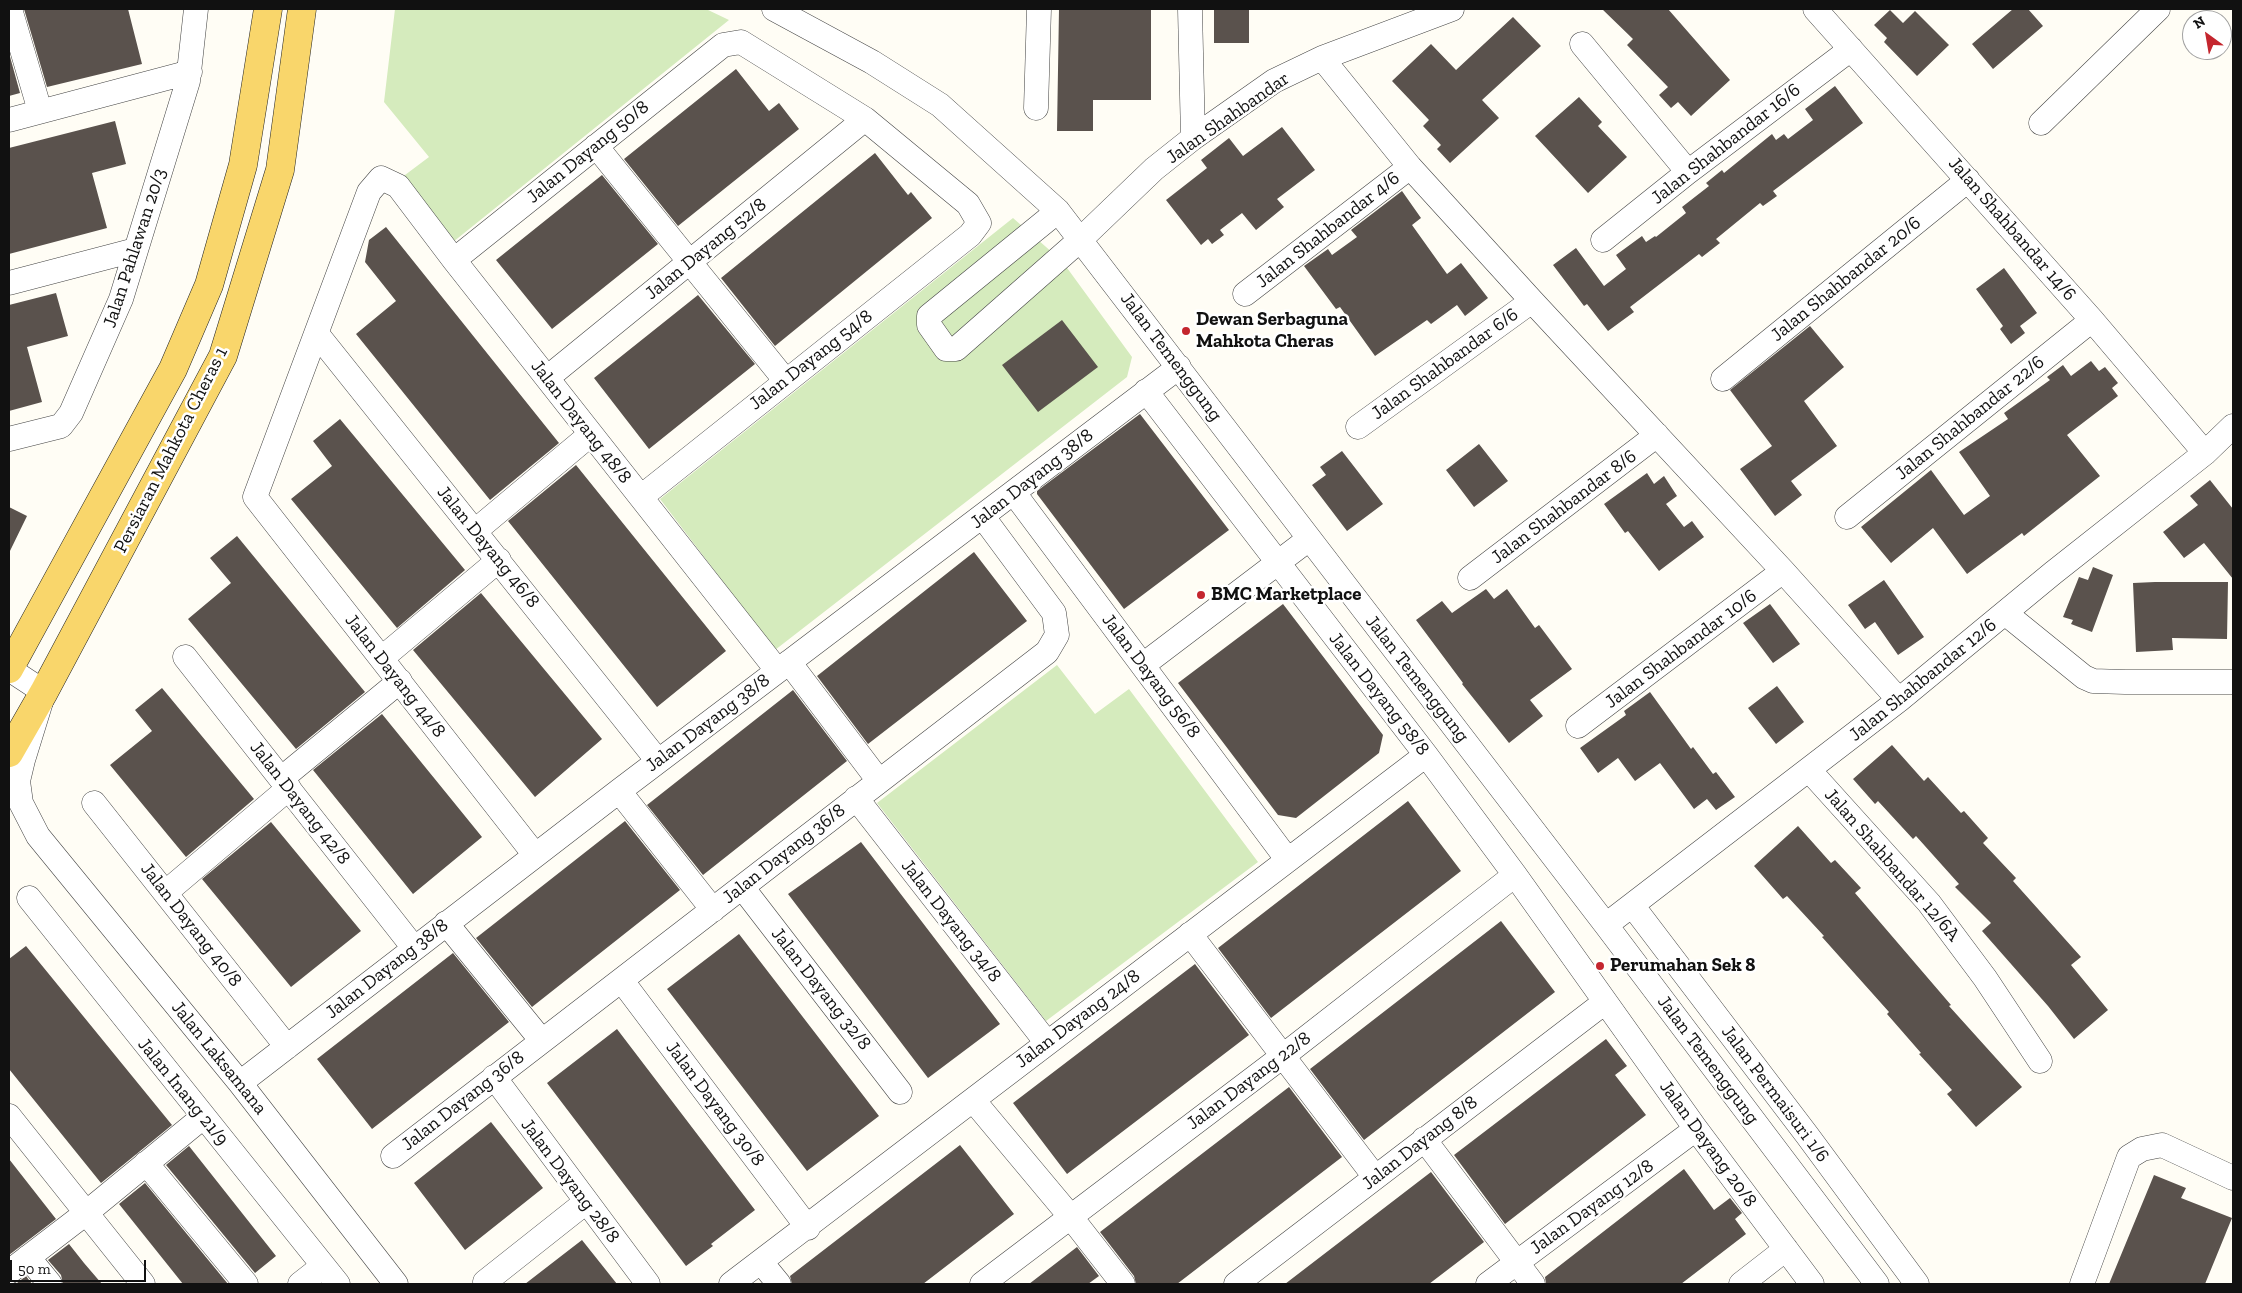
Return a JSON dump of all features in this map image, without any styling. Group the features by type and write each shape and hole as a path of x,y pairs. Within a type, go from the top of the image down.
{"main road":[{"name":"Persiaran Mahkota Cheras 1","path":"9,669 173,369 209,285 243,165 268,9"},
{"name":"Persiaran Mahkota Cheras 1","path":"9,753 44,692 223,356 280,170 302,9"}],"street":[{"path":"10,9 40,111"},
{"name":"Jalan Pahlawan 20/3","path":"9,439 61,426 71,413 121,300 190,72 196,9"},
{"name":"Jalan Temenggung","path":"774,9 872,62 940,105 1058,211 1082,239 1309,539 1606,925 1877,1284"},
{"path":"1036,108 1039,9"},
{"path":"1190,9 1193,138"},
{"name":"Jalan Shahbandar","path":"1058,211 929,316 929,325 946,349 956,349 1082,239 1154,170 1193,138 1274,80 1322,58 1452,9"},
{"name":"Jalan Shahbandar 14/6","path":"1815,9 2092,320 2205,453"},
{"path":"2041,123 2158,9"},
{"name":"Jalan Dayang 50/8","path":"454,260 723,44 741,42 865,119"},
{"path":"1582,44 1688,172"},
{"name":"Jalan Shahbandar 16/6","path":"1603,240 1688,172 1851,49"},
{"path":"1322,58 1410,167 1783,571 1899,700"},
{"path":"9,120 190,72"},
{"name":"Jalan Dayang 54/8","path":"641,497 785,380 970,235 979,223 968,204 865,119"},
{"name":"Jalan Dayang 52/8","path":"547,378 692,262 865,119"},
{"path":"596,146 692,262 785,380"},
{"name":"Jalan Shahbandar 4/6","path":"1245,294 1410,167"},
{"name":"Jalan Dayang 48/8","path":"317,334 369,192 381,178 398,186 641,497 879,781"},
{"name":"Jalan Shahbandar 20/6","path":"1723,379 1968,180"},
{"path":"9,283 135,250"},
{"name":"Jalan Shahbandar 6/6","path":"1358,427 1532,301"},
{"name":"Jalan Shahbandar 22/6","path":"1847,517 2092,320"},
{"name":"Jalan Dayang 44/8","path":"317,334 255,497 534,855"},
{"name":"Jalan Dayang 46/8","path":"317,334 658,761"},
{"name":"Jalan Dayang 38/8","path":"240,1083 534,855 1179,367"},
{"name":"Jalan Dayang 58/8","path":"1146,392 1426,755 1515,875 1605,1002"},
{"name":"Jalan Shahbandar 12/6","path":"1606,925 1899,700 2053,573 2205,453 2233,426"},
{"path":"475,531 591,434"},
{"name":"Jalan Shahbandar 8/6","path":"1470,578 1657,435"},
{"name":"Jalan Dayang 56/8","path":"1014,493 1287,859"},
{"name":"Jalan Dayang 36/8","path":"393,1156 1047,652 1057,635 1054,613 983,517"},
{"path":"1143,665 1309,539"},
{"path":"382,658 498,560"},
{"name":"Jalan Shahbandar 10/6","path":"1578,726 1783,571"},
{"path":"2005,614 2084,677 2092,680 2125,682 2233,682"},
{"name":"Jalan Dayang 42/8","path":"185,657 414,948"},
{"path":"9,669 44,692"},
{"path":"165,892 400,681"},
{"name":"Jalan Laksamana","path":"44,692 22,760 18,782 21,803 38,836 240,1083 396,1284"},
{"name":"Jalan Dayang 24/8","path":"731,1284 808,1228 1287,859 1426,755"},
{"name":"Jalan Shahbandar 12/6A","path":"1809,770 1929,903 1985,978 2040,1061"},
{"path":"619,791 713,910"},
{"name":"Jalan Dayang 34/8","path":"856,798 1047,1043"},
{"name":"Jalan Dayang 40/8","path":"94,804 287,1047"},
{"name":"Jalan Laksamana","path":"9,822 38,836"},
{"name":"Jalan Dayang 22/8","path":"982,1284 1283,1056 1515,875"},
{"name":"Jalan Dayang 32/8","path":"742,887 900,1092"},
{"name":"Jalan Inang 21/9","path":"29,898 202,1117 338,1284"},
{"name":"Jalan Permaisuri 1/6","path":"1632,905 1918,1284"},
{"path":"446,923 542,1041"},
{"path":"1190,934 1375,1177"},
{"name":"Jalan Dayang 30/8","path":"622,981 808,1228"},
{"name":"Jalan Dayang 20/8","path":"1605,1002 1696,1129 1812,1284"},
{"name":"Jalan Dayang 8/8","path":"1240,1283 1424,1139 1605,1002"},
{"name":"Jalan Dayang 28/8","path":"494,1077 648,1284"},
{"path":"973,1100 1070,1216 1123,1284"},
{"path":"9,1116 143,1284"},
{"path":"9,1272 86,1213 202,1117"},
{"name":"Jalan Dayang 12/8","path":"1488,1284 1696,1129"},
{"path":"1424,1139 1533,1284"},
{"path":"2082,1284 2129,1157 2142,1149 2162,1145 2233,1178"},
{"path":"146,1163 246,1284"},
{"path":"484,1282 586,1202"},
{"path":"1741,1284 1786,1249"},
{"path":"28,1257 50,1284"},
{"path":"761,1262 779,1284"},
{"path":"300,1284 323,1266"}],"green space":[{"path":"395,9 706,9 729,20 453,242 401,178 429,157 384,102"},
{"path":"1013,218 1062,261 1132,357 1127,377 775,650 660,499"},
{"path":"1057,665 1095,714 1129,689 1258,862 1046,1021 877,803"}],"building":[{"path":"24,9 128,9 142,64 47,87"},
{"path":"1059,9 1151,9 1151,100 1093,100 1093,131 1057,131"},
{"path":"1214,9 1249,9 1249,43 1214,43"},
{"path":"1602,9 1668,9 1730,80 1691,116 1678,102 1671,108 1659,95 1668,87 1627,45 1633,39"},
{"path":"2013,9 2028,9 2043,26 1993,69 1972,44"},
{"path":"1890,10 1903,23 1915,11 1949,45 1917,76 1884,42 1887,38 1874,25"},
{"path":"1513,17 1541,46 1482,100 1499,118 1450,163 1437,149 1441,145 1423,126 1429,120 1392,81 1431,44 1456,70"},
{"path":"9,53 20,93 9,96"},
{"path":"736,69 769,111 779,103 799,129 678,226 624,159"},
{"path":"1835,86 1863,123 1773,191 1777,196 1763,206 1760,203 1716,239 1720,243 1702,257 1699,254 1630,307 1634,312 1608,331 1587,304 1584,306 1553,265 1576,248 1604,286 1626,269 1616,255 1642,236 1646,242 1656,237 1686,213 1682,207 1709,186 1706,183 1722,170 1724,173 1772,134 1776,140 1784,134 1788,139 1813,120 1805,109"},
{"path":"1579,97 1602,122 1598,126 1627,157 1588,193 1535,136"},
{"path":"115,121 126,164 92,173 107,228 9,254 9,148"},
{"path":"1282,127 1315,170 1277,199 1284,207 1256,230 1242,213 1220,230 1224,235 1212,244 1208,239 1201,245 1166,200 1207,168 1201,160 1229,138 1243,156"},
{"path":"875,153 908,195 911,192 932,218 775,346 721,278"},
{"path":"602,175 658,244 552,329 496,260"},
{"path":"1402,191 1421,218 1412,225 1447,274 1461,263 1488,298 1465,316 1457,305 1431,324 1427,320 1375,356 1340,307 1336,309 1304,266 1328,249 1332,255 1357,237 1351,230"},
{"path":"386,227 559,443 490,500 356,334 396,301 365,262 369,240"},
{"path":"2004,268 2037,313 2020,326 2025,333 2011,344 2000,329 2003,326 1976,289"},
{"path":"56,293 68,336 27,347 42,402 9,411 9,305"},
{"path":"698,295 755,364 649,449 594,378"},
{"path":"1062,320 1098,367 1038,412 1002,365"},
{"path":"1810,326 1844,367 1804,401 1837,446 1791,481 1802,495 1775,516 1740,469 1772,446 1730,390"},
{"path":"2091,361 2099,371 2105,367 2118,383 2112,388 2118,396 2067,435 2100,476 2024,536 2022,533 1967,574 1933,528 1891,563 1861,527 1931,470 1964,515 1990,496 1959,452 2008,419 2004,413 2050,380 2047,377 2063,365 2071,376"},
{"path":"1140,414 1229,530 1124,609 1037,494 1037,491"},
{"path":"340,419 465,570 397,628 291,499 332,466 313,441"},
{"path":"1479,444 1508,481 1474,507 1446,470"},
{"path":"1342,451 1383,504 1347,531 1312,485 1326,475 1320,467"},
{"path":"576,465 726,651 657,707 508,521"},
{"path":"1647,473 1654,484 1664,476 1677,496 1666,504 1684,527 1692,521 1704,537 1659,571 1628,531 1625,533 1604,504"},
{"path":"2210,480 2233,509 2233,579 2204,543 2184,558 2163,532 2198,505 2190,496"},
{"path":"9,507 27,516 9,553"},
{"path":"237,536 365,692 296,749 188,619 231,583 210,558"},
{"path":"974,552 1027,621 868,744 817,676"},
{"path":"2093,567 2113,575 2092,632 2071,624 2073,620 2063,617 2079,577 2088,580"},
{"path":"1884,580 1924,637 1898,655 1875,622 1865,629 1848,605"},
{"path":"2228,582 2227,639 2172,638 2173,650 2136,652 2133,583"},
{"path":"1486,589 1494,599 1507,589 1535,628 1539,625 1572,669 1530,700 1543,716 1509,743 1462,684 1416,620 1442,601 1452,613"},
{"path":"481,593 602,739 535,797 413,650"},
{"path":"1283,604 1383,735 1379,753 1296,818 1278,815 1178,683"},
{"path":"1770,604 1800,644 1773,663 1743,623"},
{"path":"1777,686 1804,722 1776,744 1748,708"},
{"path":"162,688 254,799 186,857 110,765 152,731 135,710"},
{"path":"793,690 847,761 703,875 647,805"},
{"path":"1650,692 1691,749 1693,747 1713,774 1716,772 1735,797 1716,810 1707,799 1694,809 1660,763 1635,781 1618,758 1598,773 1580,748 1626,715 1624,711"},
{"path":"382,714 482,837 413,894 313,770"},
{"path":"1892,745 1924,781 1928,777 1961,813 1964,811 1988,838 1983,843 2016,878 2013,881 2081,957 2071,965 2108,1010 2074,1039 2048,1006 1982,931 1991,923 1955,887 1959,884 1916,836 1913,839 1878,801 1875,804 1853,779"},
{"path":"1408,801 1461,871 1271,1018 1218,948"},
{"path":"625,821 680,890 532,1007 476,938"},
{"path":"271,822 361,931 291,987 202,879"},
{"path":"1798,826 1831,863 1835,860 1861,888 1855,893 1951,1005 1949,1006 2022,1087 1976,1127 1947,1094 1952,1090 1919,1054 1921,1053 1887,1014 1889,1012 1822,937 1824,936 1787,896 1783,899 1754,866"},
{"path":"861,842 1000,1024 928,1078 788,894"},
{"path":"1501,921 1555,992 1364,1140 1310,1069"},
{"path":"739,934 879,1116 807,1171 667,989"},
{"path":"26,946 172,1125 101,1183 9,1069 9,959"},
{"path":"453,953 509,1022 372,1129 317,1059"},
{"path":"1195,964 1249,1035 1067,1174 1013,1103"},
{"path":"617,1029 755,1210 686,1266 547,1083"},
{"path":"1606,1039 1627,1066 1615,1075 1646,1115 1505,1224 1454,1155"},
{"path":"1289,1087 1342,1157 1177,1284 1136,1284 1134,1276 1100,1232"},
{"path":"491,1122 543,1188 465,1250 414,1183"},
{"path":"960,1145 1014,1214 923,1284 792,1284 790,1276"},
{"path":"189,1146 276,1256 255,1273 166,1165"},
{"path":"9,1159 56,1219 9,1255"},
{"path":"1684,1169 1714,1210 1730,1198 1742,1213 1735,1219 1746,1234 1681,1284 1546,1284 1545,1277"},
{"path":"1431,1172 1484,1242 1429,1284 1285,1284"},
{"path":"2154,1175 2186,1188 2181,1198 2232,1218 2205,1284 2109,1284"},
{"path":"145,1183 228,1284 183,1284 119,1204"},
{"path":"582,1240 617,1284 525,1284 569,1250"},
{"path":"69,1244 102,1284 63,1284 61,1275 48,1260"},
{"path":"1077,1247 1099,1276 1088,1284 1029,1284"},
{"path":"26,1276 32,1284 14,1284 17,1283"}],"place":[{"name":"Dewan Serbaguna Mahkota Cheras","path":"1186,331"},
{"name":"BMC Marketplace","path":"1201,595"},
{"name":"Perumahan Sek 8","path":"1600,966"}]}
